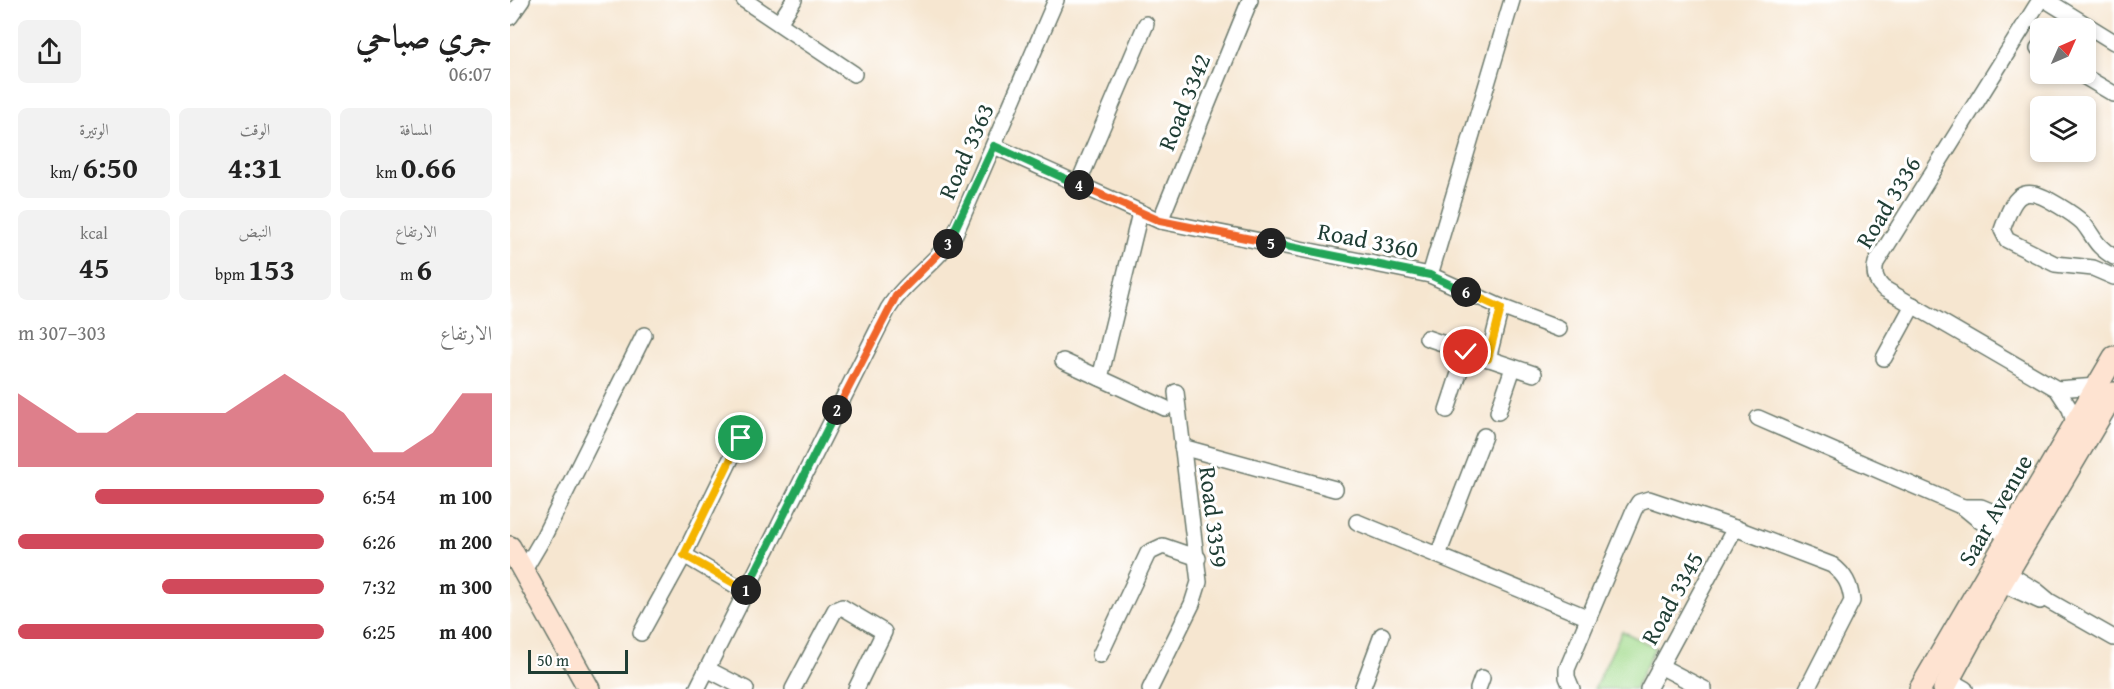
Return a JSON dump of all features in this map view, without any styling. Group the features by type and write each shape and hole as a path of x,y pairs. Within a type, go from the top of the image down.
{"street":[{"path":"510,16 522,0"},
{"path":"744,0 854,74"},
{"path":"779,23 794,0"},
{"name":"Road 3363","path":"697,689 888,309 905,286 947,247 994,146 1056,0"},
{"name":"Road 3342","path":"1160,221 1250,0"},
{"name":"Road 3360","path":"994,146 1160,221 1430,275 1512,0"},
{"name":"Road 3336","path":"2040,0 1876,263 1874,270 1878,283 2057,389 2070,409 2075,425"},
{"path":"2046,0 2114,42"},
{"path":"1078,184 1146,24"},
{"path":"2096,83 2114,94"},
{"path":"2114,257 2094,243 2075,216 2038,192 2028,192 2018,196 2010,207 2002,230 2007,240 2055,264 2093,268 2114,278"},
{"path":"1100,378 1140,213"},
{"path":"1430,275 1501,308 1559,329"},
{"path":"1884,358 1913,305"},
{"path":"1488,359 1501,308"},
{"path":"589,689 514,559 543,538 644,335"},
{"path":"1427,338 1534,374"},
{"path":"1447,410 1466,352"},
{"name":"Saar Avenue","path":"1920,689 1997,574 2106,390 2114,357"},
{"path":"1063,361 1165,408"},
{"path":"1498,412 1514,368"},
{"path":"2057,389 2106,390"},
{"name":"Saar Avenue","path":"1953,686 2013,529 2075,425 2106,390"},
{"name":"Road 3359","path":"1150,689 1197,593 1200,570 1176,392"},
{"path":"1758,418 1963,507 1981,507 2013,529"},
{"path":"1438,555 1484,436"},
{"path":"641,633 684,555 741,438"},
{"name":"Road 3359","path":"1182,447 1335,489"},
{"path":"1572,689 1567,677 1567,669 1640,502 1649,499 1658,500 1736,528 1832,565 1843,574 1850,586 1852,600 1808,689"},
{"path":"1357,522 1589,618"},
{"name":"Road 3345","path":"1654,687 1660,666 1736,528"},
{"path":"1100,655 1148,553 1163,546 1197,558"},
{"path":"684,555 746,591"},
{"path":"1997,574 2114,638"},
{"path":"793,689 835,610 842,608 884,632 856,689"},
{"path":"1363,689 1382,636"},
{"path":"1660,666 1704,689"},
{"path":"707,669 746,689"}],"green space":[{"path":"1622,631 1655,647 1635,689 1594,689"}],"route":[{"path":"741,438 684,555 746,591 888,309 905,286 947,247 994,146 1160,221 1430,275 1501,308 1488,359 1466,352"}]}
